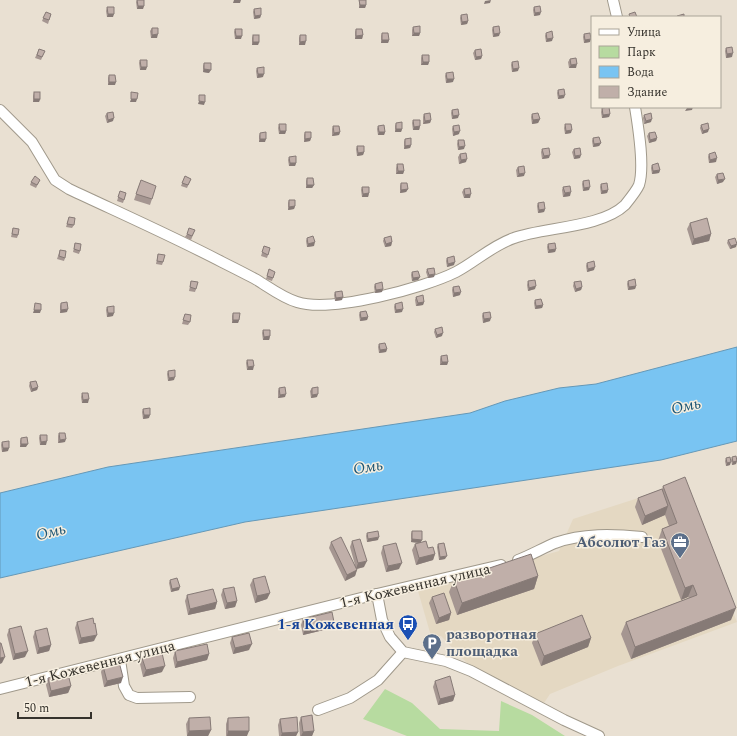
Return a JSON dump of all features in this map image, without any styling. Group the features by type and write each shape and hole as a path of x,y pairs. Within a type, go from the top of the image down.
{"street":[{"path":"613,0 617,16"},
{"path":"0,110 32,142 55,180 69,189 170,236 297,302 315,305 348,302 391,294 430,284 456,272 514,238 595,220 624,205 639,185 640,165 635,108"},
{"name":"1-я Кожевенная улица","path":"0,689 120,660 377,594 509,563 556,543 580,537 619,535 642,537"},
{"path":"377,594 382,620 390,637 403,652 446,661 599,736"},
{"path":"318,710 350,698 378,680 403,652"},
{"path":"120,660 124,686 129,695 137,698 190,697"}],"shaded area":[{"path":"682,484 737,622 618,666 550,694 544,703 467,663 441,636 431,636 418,591 559,551 573,519"}],"green space":[{"path":"385,689 412,703 440,729 499,731 501,701 532,715 565,736 407,736 363,719"}],"water":[{"name":"Омь","path":"737,347 737,441 661,460 245,522 0,578 0,493 108,467 470,413 505,401 559,388 596,384"}],"building":[{"path":"137,0 144,0 144,6 138,6"},
{"path":"359,0 366,0 366,5 360,5"},
{"path":"540,6 541,12 535,13 534,7"},
{"path":"107,7 114,7 114,14 108,14"},
{"path":"261,8 261,15 255,16 254,9"},
{"path":"46,12 51,14 49,20 43,18"},
{"path":"635,12 637,16 630,16 629,14"},
{"path":"467,14 468,21 462,22 461,15"},
{"path":"420,26 420,33 414,33 413,27"},
{"path":"499,26 500,33 494,34 493,27"},
{"path":"152,28 158,28 158,34 152,35"},
{"path":"235,29 242,29 242,36 236,36"},
{"path":"356,29 362,29 363,35 356,36"},
{"path":"552,31 553,38 547,39 546,33"},
{"path":"382,33 388,33 389,40 382,40"},
{"path":"590,33 591,39 585,40 584,34"},
{"path":"253,35 259,35 259,42 253,42"},
{"path":"300,35 306,35 306,41 300,42"},
{"path":"732,47 733,53 727,54 726,48"},
{"path":"39,49 45,51 42,57 37,55"},
{"path":"481,49 482,56 476,57 475,50"},
{"path":"422,55 429,55 429,62 423,62"},
{"path":"576,58 577,64 571,65 570,59"},
{"path":"140,60 147,60 147,67 141,67"},
{"path":"518,61 519,68 513,69 512,62"},
{"path":"204,63 211,63 211,70 204,69"},
{"path":"264,67 264,74 258,74 257,68"},
{"path":"453,72 454,79 447,79 446,73"},
{"path":"109,75 115,75 116,82 109,82"},
{"path":"564,89 565,95 559,96 558,90"},
{"path":"34,92 40,92 40,99 34,99"},
{"path":"131,92 138,93 137,99 131,99"},
{"path":"199,95 205,95 205,102 199,101"},
{"path":"602,108 609,108 610,114 603,115"},
{"path":"458,109 459,115 453,116 452,110"},
{"path":"113,112 114,118 108,120 107,113"},
{"path":"430,113 431,120 425,121 424,114"},
{"path":"538,113 540,119 533,120 532,114"},
{"path":"651,113 652,119 646,121 644,115"},
{"path":"413,120 420,120 420,126 414,127"},
{"path":"402,122 402,129 396,129 396,123"},
{"path":"708,123 709,129 703,131 701,125"},
{"path":"279,124 286,124 286,131 280,131"},
{"path":"565,124 571,124 572,130 566,131"},
{"path":"384,125 385,132 379,132 378,126"},
{"path":"459,125 460,131 454,132 453,126"},
{"path":"333,126 339,126 340,132 334,133"},
{"path":"266,132 266,139 260,139 260,133"},
{"path":"305,132 311,132 311,138 305,139"},
{"path":"655,132 657,138 650,140 649,133"},
{"path":"599,137 601,143 594,144 593,138"},
{"path":"411,138 411,145 405,146 405,139"},
{"path":"458,140 464,140 465,146 459,147"},
{"path":"357,146 364,146 364,152 358,153"},
{"path":"549,148 550,155 544,156 542,149"},
{"path":"580,148 581,155 575,156 574,149"},
{"path":"715,152 717,158 710,160 709,154"},
{"path":"466,153 467,159 461,160 460,154"},
{"path":"296,156 296,163 290,163 289,157"},
{"path":"658,163 660,170 653,171 652,165"},
{"path":"397,164 403,164 404,171 398,171"},
{"path":"524,166 525,173 519,174 518,167"},
{"path":"723,173 725,179 718,180 717,174"},
{"path":"35,176 40,180 37,185 31,182"},
{"path":"185,176 191,179 188,185 182,183"},
{"path":"307,178 313,178 314,185 307,185"},
{"path":"141,180 156,186 152,199 136,194"},
{"path":"589,180 590,187 584,188 583,181"},
{"path":"401,183 407,183 408,189 401,190"},
{"path":"607,183 608,190 602,191 601,184"},
{"path":"570,186 571,192 565,193 563,187"},
{"path":"362,187 369,187 369,193 363,194"},
{"path":"470,188 471,194 465,195 464,189"},
{"path":"120,191 126,193 124,200 118,197"},
{"path":"289,200 295,200 295,206 289,207"},
{"path":"544,202 545,209 539,210 538,203"},
{"path":"69,217 75,218 74,225 67,224"},
{"path":"707,218 711,234 694,239 690,223"},
{"path":"13,228 19,229 18,235 12,234"},
{"path":"189,228 195,230 192,236 187,234"},
{"path":"313,236 315,242 308,244 307,238"},
{"path":"391,236 392,242 386,244 384,238"},
{"path":"735,238 737,244 731,246 728,240"},
{"path":"75,243 81,244 80,251 74,249"},
{"path":"555,243 556,249 549,250 548,244"},
{"path":"264,246 270,248 268,255 262,252"},
{"path":"60,250 66,251 65,258 59,256"},
{"path":"158,254 165,255 163,262 157,261"},
{"path":"454,256 455,262 448,264 447,258"},
{"path":"594,261 595,267 588,269 587,263"},
{"path":"434,268 435,274 429,275 427,269"},
{"path":"269,269 275,272 273,278 267,276"},
{"path":"418,271 420,277 413,278 412,272"},
{"path":"635,279 636,286 629,287 628,281"},
{"path":"535,280 536,286 529,288 528,281"},
{"path":"191,281 198,282 196,289 190,287"},
{"path":"581,281 582,287 576,289 574,282"},
{"path":"382,282 383,289 376,290 375,284"},
{"path":"459,286 461,292 454,293 453,287"},
{"path":"342,291 343,297 336,298 335,292"},
{"path":"423,295 424,302 418,303 416,297"},
{"path":"541,299 543,305 536,306 535,300"},
{"path":"67,302 68,309 61,310 61,303"},
{"path":"402,302 403,309 396,310 395,304"},
{"path":"35,303 41,304 41,310 34,310"},
{"path":"114,306 114,313 108,313 107,307"},
{"path":"366,311 368,317 361,318 360,312"},
{"path":"490,312 491,318 484,319 483,313"},
{"path":"233,313 240,313 239,320 233,320"},
{"path":"185,314 191,315 190,322 183,320"},
{"path":"442,327 443,333 437,335 435,329"},
{"path":"263,330 270,330 270,336 264,337"},
{"path":"385,343 387,349 380,350 379,344"},
{"path":"447,355 448,362 442,362 441,356"},
{"path":"247,360 253,360 254,366 248,367"},
{"path":"175,370 175,377 169,378 168,371"},
{"path":"36,381 38,387 32,389 30,382"},
{"path":"285,387 286,394 280,395 279,388"},
{"path":"318,387 318,394 312,395 312,388"},
{"path":"82,393 88,393 89,399 83,400"},
{"path":"150,408 150,415 144,415 143,409"},
{"path":"59,433 65,433 66,439 60,440"},
{"path":"40,435 47,435 47,441 41,442"},
{"path":"27,437 28,444 21,444 21,438"},
{"path":"9,441 9,448 3,448 2,442"},
{"path":"736,456 737,461 733,462 732,457"},
{"path":"730,457 731,462 727,463 726,458"},
{"path":"685,477 736,608 635,647 626,622 697,595 693,585 685,588 662,529 677,523 663,486"},
{"path":"662,489 668,506 645,516 638,498"},
{"path":"378,531 379,537 368,539 367,533"},
{"path":"412,531 422,531 422,540 412,539"},
{"path":"341,537 357,570 347,575 331,542"},
{"path":"360,539 367,561 358,563 352,541"},
{"path":"426,541 428,548 433,547 435,554 419,558 415,544"},
{"path":"396,543 402,563 388,566 383,546"},
{"path":"444,543 447,556 440,557 438,544"},
{"path":"531,554 538,576 462,603 454,580"},
{"path":"265,576 270,593 257,596 253,579"},
{"path":"177,578 180,587 172,589 170,580"},
{"path":"234,587 237,601 227,603 223,589"},
{"path":"213,589 217,602 190,609 187,595"},
{"path":"444,593 451,613 439,618 432,597"},
{"path":"332,612 334,622 305,629 303,619"},
{"path":"582,615 591,638 544,656 535,634"},
{"path":"93,618 97,635 81,638 77,622"},
{"path":"21,626 28,651 15,654 9,629"},
{"path":"47,628 51,645 39,648 35,631"},
{"path":"249,633 252,644 235,648 232,637"},
{"path":"0,643 5,657 0,658"},
{"path":"207,644 209,654 177,662 175,651"},
{"path":"162,653 165,666 146,670 142,658"},
{"path":"119,662 123,677 107,681 103,666"},
{"path":"68,674 71,686 51,691 48,678"},
{"path":"450,676 455,695 440,699 435,681"},
{"path":"312,715 314,731 303,732 301,717"},
{"path":"210,717 211,730 189,731 189,718"},
{"path":"249,717 249,731 228,731 228,718"},
{"path":"297,717 298,732 282,733 280,719"}],"place":[{"name":"Абсолют Газ","path":"680,559"},
{"name":"1-я Кожевенная","path":"408,641"},
{"name":"разворотная площадка","path":"432,660"}]}
